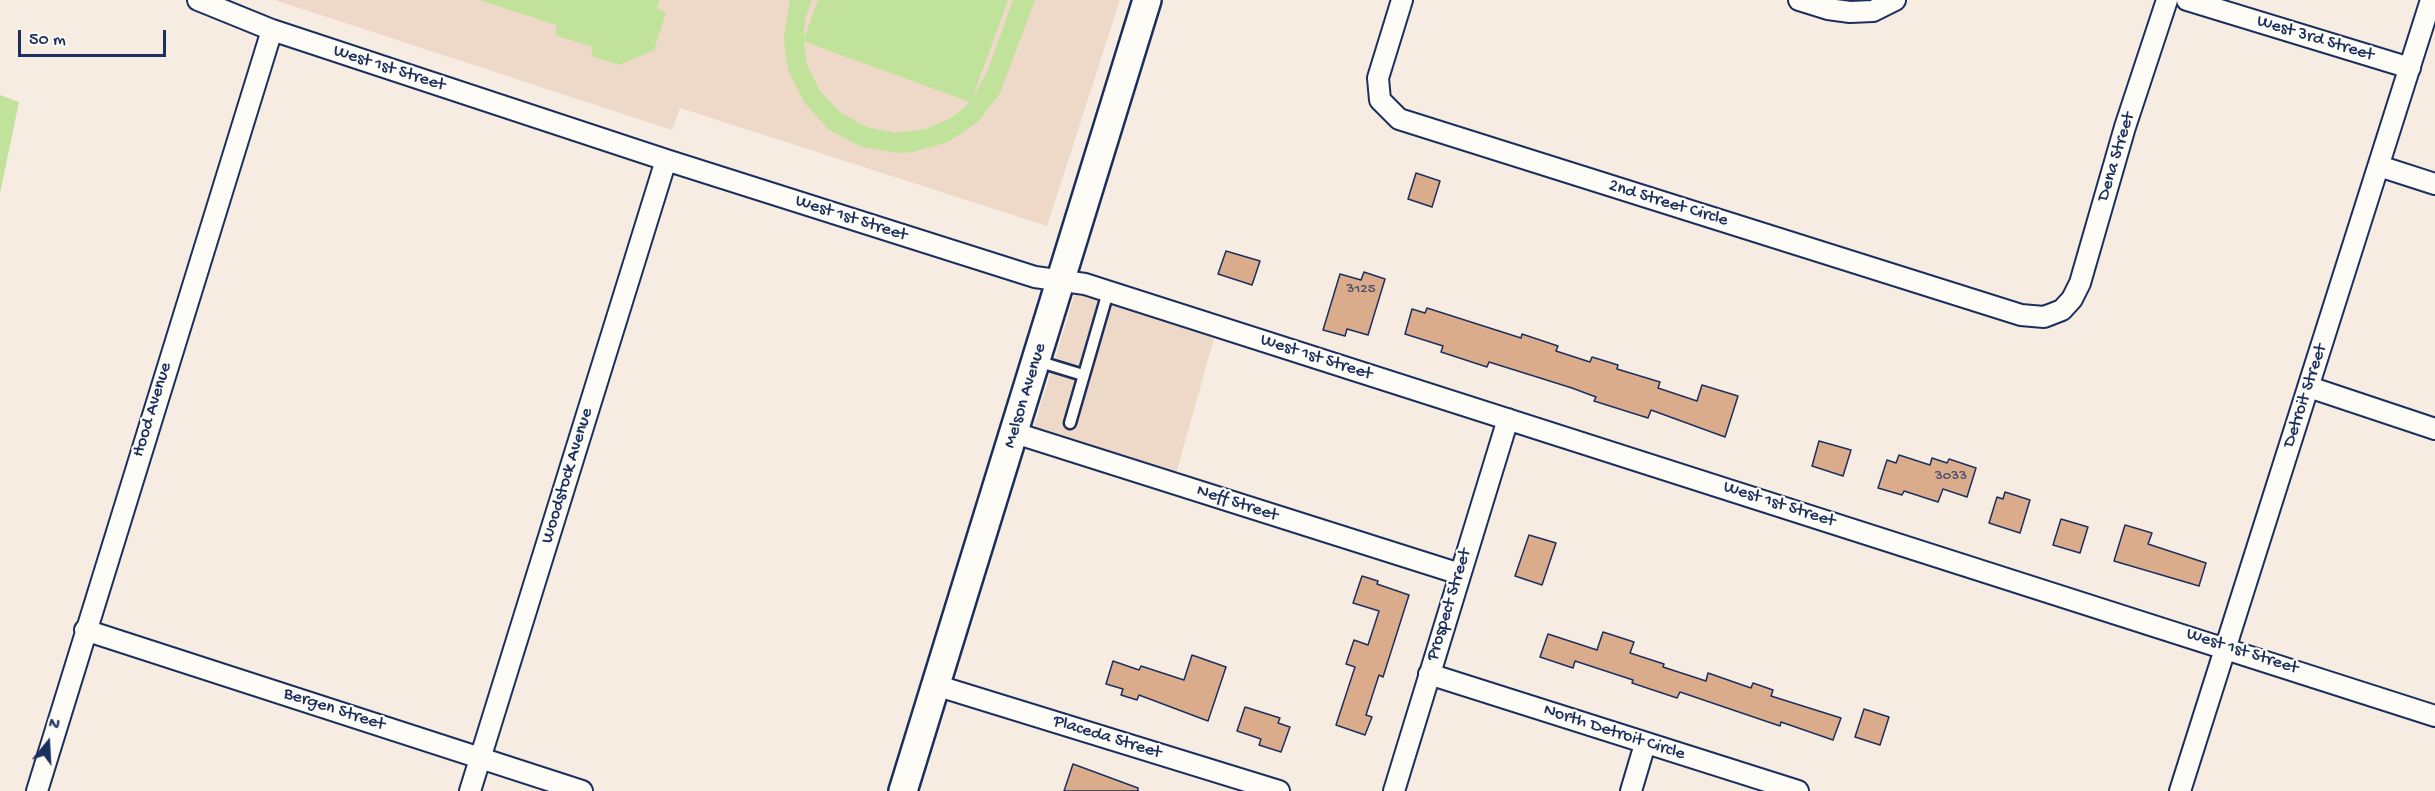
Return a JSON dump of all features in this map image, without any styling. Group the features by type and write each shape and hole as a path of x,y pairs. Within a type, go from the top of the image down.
{"street":[{"name":"West 1st Street","path":"198,0 272,30 666,160 1035,277 1085,284 2226,647 2435,716"},
{"name":"Melson Avenue","path":"903,791 1148,0"},
{"name":"2nd Street Circle","path":"1402,0 1378,78 1380,100 1399,119 2021,315 2044,317 2062,310"},
{"path":"1799,0 1828,9 1850,12 1873,10 1894,0"},
{"name":"Dena Street","path":"2062,310 2072,300 2080,283 2125,127 2167,0"},
{"name":"West 3rd Street","path":"2187,0 2410,68"},
{"name":"Detroit Street","path":"2180,791 2431,0"},
{"name":"Hood Avenue","path":"37,791 272,30"},
{"name":"Woodstock Avenue","path":"471,791 666,160"},
{"path":"2379,166 2435,184"},
{"path":"2309,387 2435,429"},
{"name":"Prospect Street","path":"1394,791 1508,419"},
{"name":"Neff Street","path":"1015,434 1460,574"},
{"name":"Bergen Street","path":"85,630 582,791"},
{"name":"North Detroit Circle","path":"1429,674 1798,791"},
{"name":"Placeda Street","path":"935,685 1279,791"},
{"path":"1631,791 1645,744"}],"lane":[{"path":"1070,423 1108,292"},
{"path":"1037,361 1083,375"}],"shaded area":[{"path":"275,0 1120,0 1047,226 680,108 672,130"},
{"path":"1076,291 1215,335 1175,477 1033,430"}],"green space":[{"path":"479,0 660,0 657,8 666,13 654,50 619,65 591,56 593,47 555,35 557,25"},
{"path":"790,0 812,0 805,20 804,39 818,0 1008,0 972,99 988,70 1013,0 1035,0 1000,93 978,122 948,142 913,152 896,153 860,146 828,129 804,102 788,70 784,35","holes":["804,42 970,102 953,117 926,129 896,133 867,127 841,113 820,91 807,64"]},
{"path":"0,95 19,102 0,193"}],"building":[{"path":"1416,173 1440,181 1432,207 1408,199"},
{"path":"1226,251 1260,261 1252,285 1218,274"},
{"path":"1364,272 1385,279 1368,335 1347,329 1345,336 1323,330 1340,274 1361,280"},
{"path":"1427,308 1521,338 1522,334 1558,346 1556,351 1590,362 1592,357 1618,365 1617,369 1660,382 1658,388 1697,401 1702,385 1738,396 1725,437 1651,410 1648,418 1594,401 1596,397 1572,388 1489,362 1487,367 1441,352 1443,346 1405,334 1412,309 1425,313"},
{"path":"1819,441 1851,450 1843,476 1812,466"},
{"path":"1899,455 1930,465 1932,458 1947,463 1949,459 1976,468 1967,497 1943,489 1938,502 1904,491 1902,495 1878,488 1887,460 1896,463"},
{"path":"2005,492 2030,500 2020,533 1989,523 1997,497 2003,499"},
{"path":"2061,519 2088,527 2080,553 2053,545"},
{"path":"2125,525 2152,533 2148,544 2206,563 2199,586 2114,561"},
{"path":"1529,535 1556,543 1542,585 1515,576"},
{"path":"1362,576 1409,595 1383,677 1379,675 1366,715 1372,717 1365,735 1336,725 1355,667 1346,664 1354,640 1368,645 1379,611 1353,603"},
{"path":"1603,632 1634,642 1630,653 1664,664 1663,667 1706,681 1708,673 1751,688 1753,683 1773,690 1771,696 1841,718 1833,740 1781,722 1780,726 1680,692 1677,698 1632,683 1633,680 1575,661 1573,668 1540,657 1548,634 1597,650"},
{"path":"1192,655 1226,667 1208,721 1139,695 1137,700 1121,695 1123,689 1106,684 1113,661 1139,670 1141,666 1184,680"},
{"path":"1245,707 1280,718 1278,723 1290,727 1281,752 1259,745 1261,739 1237,731"},
{"path":"1864,709 1889,717 1880,745 1855,737"},
{"path":"1073,764 1138,788 1138,791 1064,791"}]}
